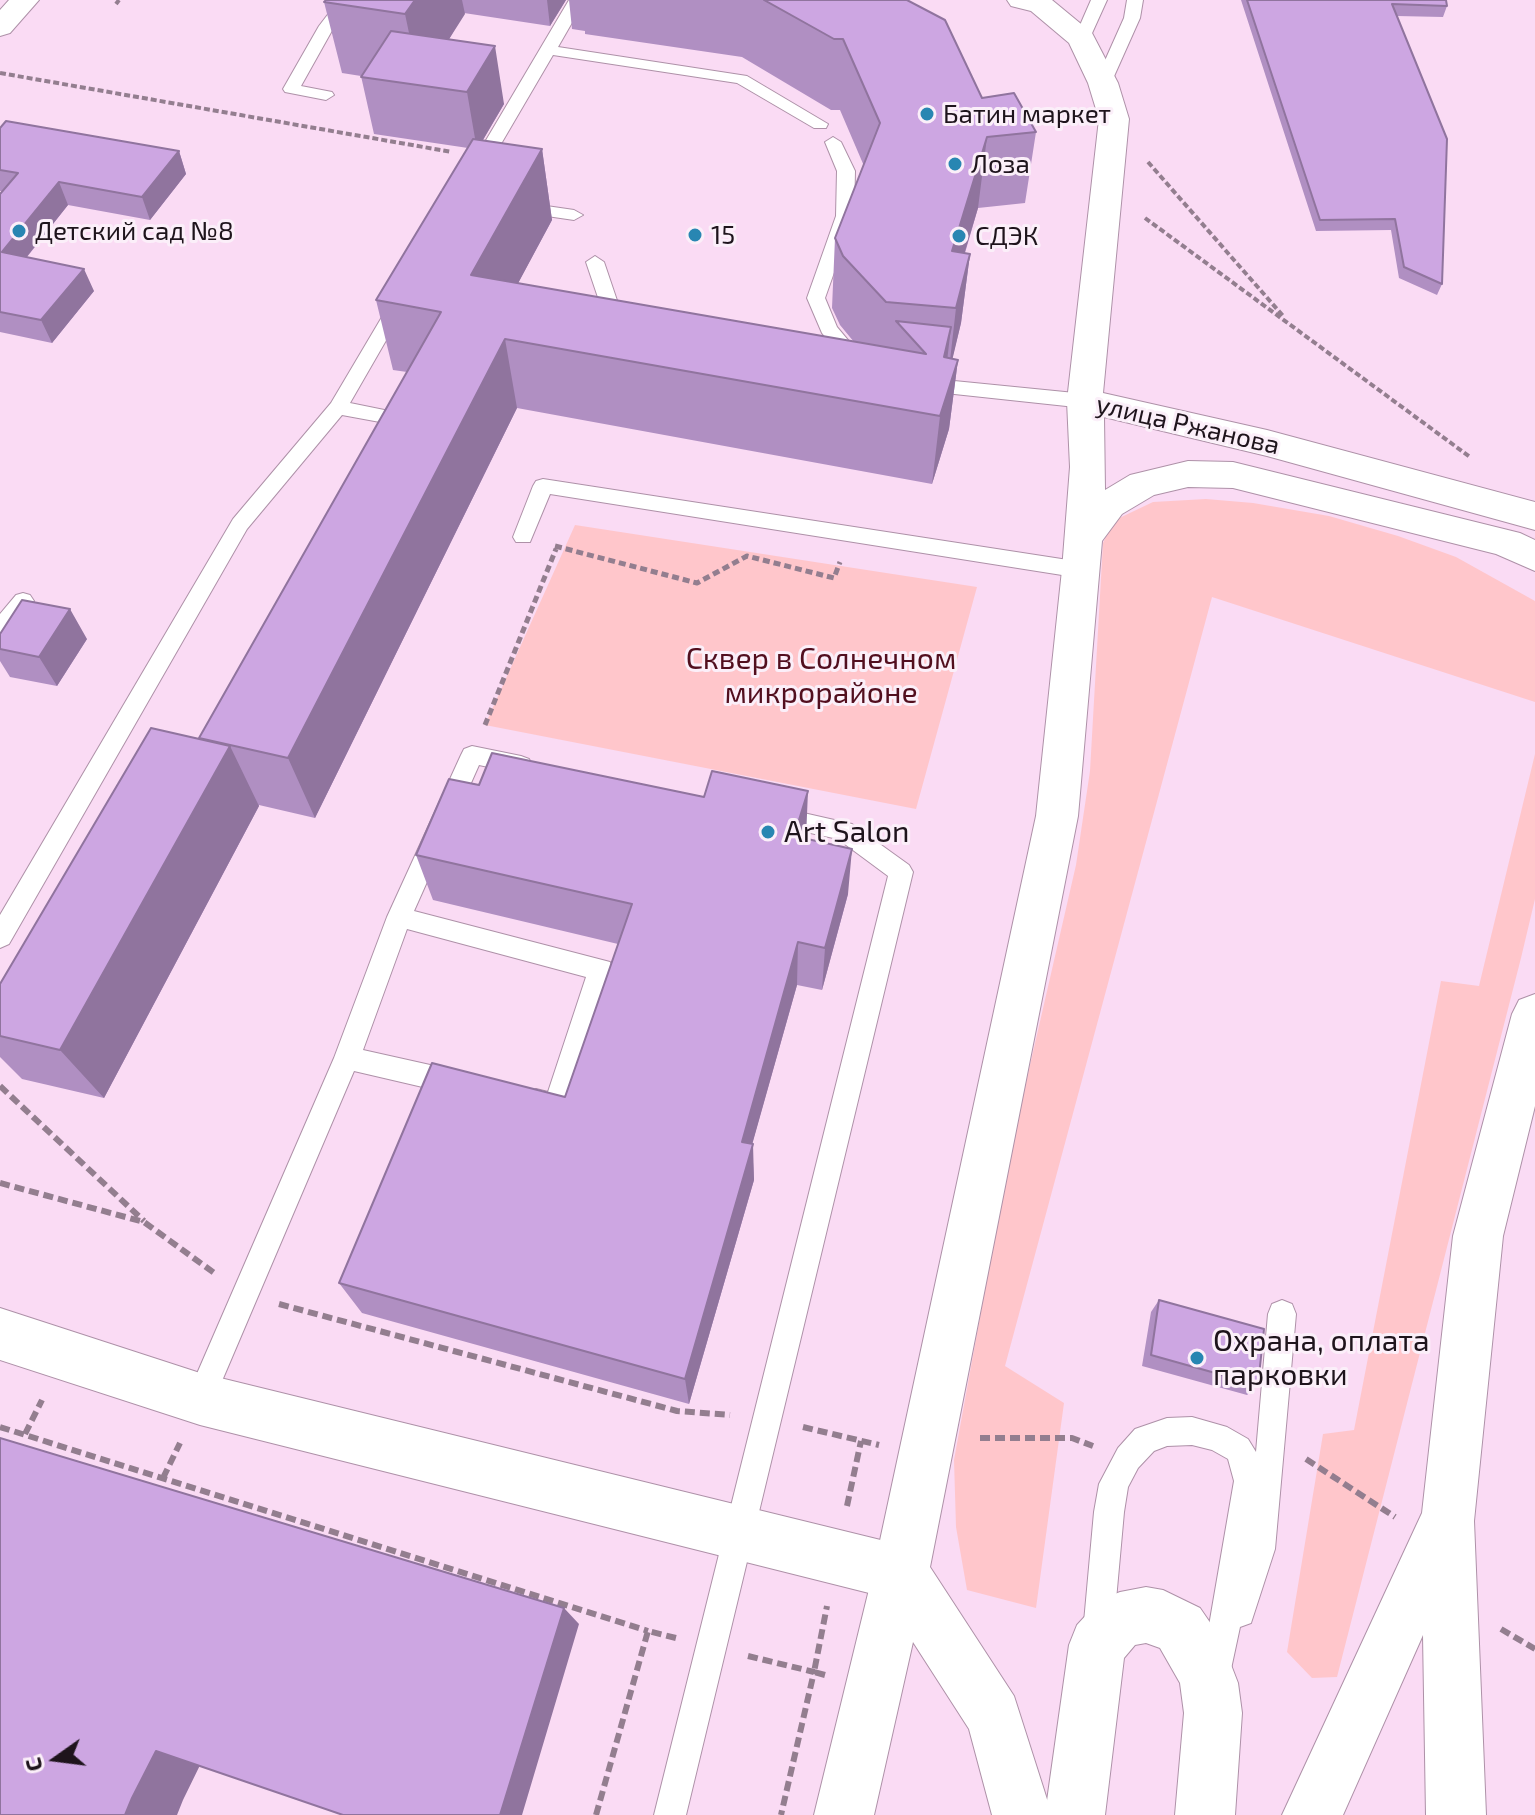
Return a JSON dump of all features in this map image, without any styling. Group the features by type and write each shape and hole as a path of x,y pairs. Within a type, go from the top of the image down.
{"street":[{"path":"0,27 25,0"},
{"name":"улица Ржанова","path":"1021,0 1041,5 1082,39 1103,83 1114,119 1085,401 1267,443 1535,516"},
{"path":"844,1815 901,1573 1057,816 1088,467 1085,401"},
{"path":"1082,554 1109,505 1143,484 1188,474 1233,475 1507,543 1535,557"},
{"path":"1456,1815 1449,1516 1478,1236 1532,1036"},
{"path":"0,1334 200,1399 901,1573 994,1716 1022,1815"},
{"path":"1312,1815 1449,1516"},
{"path":"1075,1815 1097,1645 1120,1620 1146,1615 1163,1618 1180,1628 1200,1657 1209,1683 1212,1706 1205,1815"}],"lane":[{"path":"326,95 291,89 327,26 347,0"},
{"path":"469,185 577,0"},
{"path":"1082,39 1099,0"},
{"path":"1103,83 1132,18 1135,0"},
{"path":"548,50 741,79 820,124"},
{"path":"833,142 846,171 845,216 816,298 829,329 873,380 842,375"},
{"path":"503,204 574,215"},
{"path":"595,262 621,341 637,344"},
{"path":"0,937 240,524 338,407 407,289"},
{"path":"902,383 1085,401"},
{"path":"338,407 392,418 369,458"},
{"path":"523,537 543,486 851,534 1082,554"},
{"path":"0,629 23,601"},
{"path":"200,1399 347,1058 399,917 472,755 550,771"},
{"path":"670,1815 901,872 844,831 751,812"},
{"path":"399,917 601,970 556,1106 511,1095"},
{"path":"347,1058 481,1088"},
{"path":"1212,1706 1260,1549 1282,1314"},
{"path":"1097,1645 1109,1512 1114,1484 1128,1458 1145,1439 1167,1432 1192,1431 1217,1437 1238,1449 1245,1461 1249,1481 1212,1706"}],"path":[{"path":"0,73 484,158"},
{"path":"1140,152 1292,327"},
{"path":"1145,218 1471,458"},
{"path":"523,537 697,583 747,556 834,578 851,534"},
{"path":"485,725 557,546"},
{"path":"0,1086 144,1222 245,1295 677,1411 767,1418 893,1449 970,1438 1072,1438 1128,1458"},
{"path":"0,1183 144,1222"},
{"path":"0,1427 648,1631"}],"green space":[{"path":"1206,499 1253,503 1329,516 1398,536 1456,557 1535,601 1535,702 1212,597 1005,1366 1064,1403 1036,1608 967,1590 956,1527 954,1460 1010,1152 1076,865 1090,771 1103,543 1113,521 1153,502"},
{"name":"Сквер в Солнечном микрорайоне","path":"575,525 977,587 916,809 485,725"},
{"path":"1535,754 1535,899 1521,958 1337,1677 1312,1678 1287,1652 1323,1434 1354,1430 1441,981 1479,986"}],"building":[{"path":"415,0 405,14 324,2"},
{"path":"764,0 907,0 945,20 982,98 1014,93 1036,132 987,137 952,251 970,254 956,308 886,302 843,256 835,238 880,123 843,39 834,39"},
{"path":"1247,0 1446,0 1447,6 1392,4 1447,139 1442,284 1404,267 1395,219 1320,220"},
{"path":"391,31 495,46 467,92 361,77"},
{"path":"6,121 179,151 142,197 59,182 2,252 84,269 41,320 0,312 0,194 18,173 0,170 0,128"},
{"path":"473,139 542,149 471,275 926,354 896,321 951,327 944,357 958,360 940,416 505,339 288,758 199,738 441,312 376,300"},
{"path":"22,600 70,609 39,657 0,649 0,634"},
{"path":"151,728 230,746 60,1050 0,1036 0,984"},
{"path":"492,753 704,797 712,771 808,791 794,836 852,849 825,948 798,942 742,1142 753,1144 685,1379 339,1283 432,1063 565,1097 632,904 416,855 449,779 479,785"},
{"name":"Охрана, оплата парковки","path":"1159,1300 1264,1329 1258,1385 1151,1355"},
{"path":"0,1438 564,1608 500,1815 343,1815 156,1751 125,1815 0,1815"}],"place":[{"name":"Батин маркет","path":"927,114"},
{"name":"Лоза","path":"955,164"},
{"name":"Детский сад №8","path":"19,231"},
{"name":"15","path":"695,235"},
{"name":"СДЭК","path":"959,236"},
{"name":"Art Salon","path":"768,832"},
{"name":"Охрана, оплата парковки","path":"1197,1358"}]}
